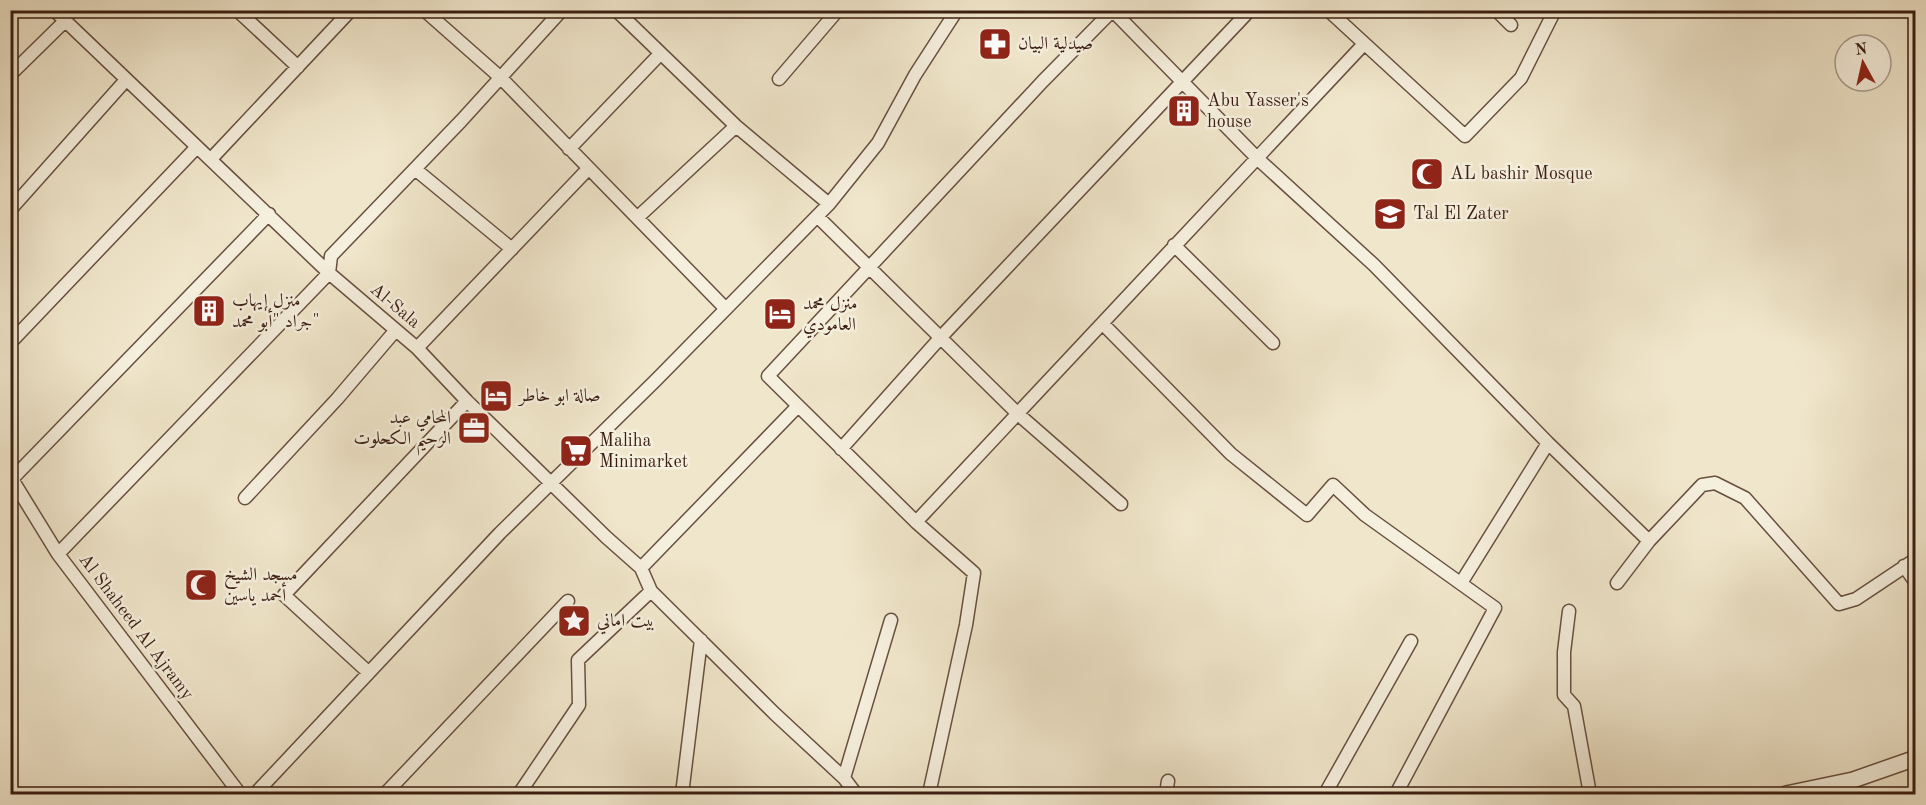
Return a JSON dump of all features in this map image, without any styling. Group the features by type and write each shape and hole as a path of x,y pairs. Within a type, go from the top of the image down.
{"street":[{"name":"Al-Sala","path":"54,10 125,81 196,148 211,159 329,273 417,348 467,401 606,537 641,568 651,591 844,778 856,795"},
{"path":"237,10 298,67"},
{"path":"211,159 351,10"},
{"path":"424,10 501,78 726,309"},
{"path":"58,554 329,273 331,256 501,78 562,10"},
{"path":"616,10 736,126 829,204"},
{"path":"779,79 838,10"},
{"path":"255,795 368,672 552,482 829,204 878,143 915,75 957,10"},
{"path":"842,449 941,337 1250,10"},
{"path":"1329,10 1363,45 1465,136 1521,78 1555,10"},
{"path":"1496,10 1511,25"},
{"path":"929,795 966,625 974,573 916,522 768,376 1043,81 1112,11 1258,159 1374,265 1548,443 1649,541"},
{"path":"10,75 65,21"},
{"path":"916,522 1363,45"},
{"path":"569,149 660,54"},
{"path":"10,210 125,81"},
{"path":"638,217 736,126"},
{"path":"10,343 196,148"},
{"path":"415,169 512,249"},
{"path":"417,348 588,169"},
{"path":"11,477 269,214"},
{"path":"817,216 1018,414 1121,504"},
{"path":"1174,245 1273,343"},
{"path":"1102,324 1231,454 1307,515 1333,485 1365,515 1495,608 1396,795"},
{"path":"245,498 337,399 395,331"},
{"path":"368,672 284,595 467,401"},
{"path":"641,568 798,406"},
{"path":"1461,583 1548,443"},
{"name":"Al Shaheed Al Ajramy","path":"11,477 58,554 240,795"},
{"path":"1617,583 1649,541 1702,485 1715,483 1745,498 1839,604 1856,600 1916,559"},
{"path":"1904,566 1916,583"},
{"path":"519,795 579,705 578,660 651,591"},
{"path":"385,795 568,600"},
{"path":"1569,611 1564,652 1564,695 1574,706 1590,795"},
{"path":"844,778 891,620"},
{"path":"682,795 701,640"},
{"path":"1325,795 1411,640"},
{"path":"1786,795 1853,780 1916,758"},
{"path":"1166,795 1168,781"}],"place":[{"name":"صيدلية البيان","path":"995,44"},
{"name":"Abu Yasser's house","path":"1184,111"},
{"name":"AL bashir Mosque","path":"1427,174"},
{"name":"Tal El Zater","path":"1390,214"},
{"name":"منزل إيهاب جراد \"أبو محمد\"","path":"209,311"},
{"name":"منزل محمد العامودي","path":"780,314"},
{"name":"صالة ابو خاطر","path":"496,396"},
{"name":"المحامي عبد الرحيم الكحلوت","path":"474,428"},
{"name":"Maliha Minimarket","path":"576,451"},
{"name":"مسجد الشيخ أحمد ياسين","path":"201,585"},
{"name":"بيت اماني","path":"574,621"}]}
